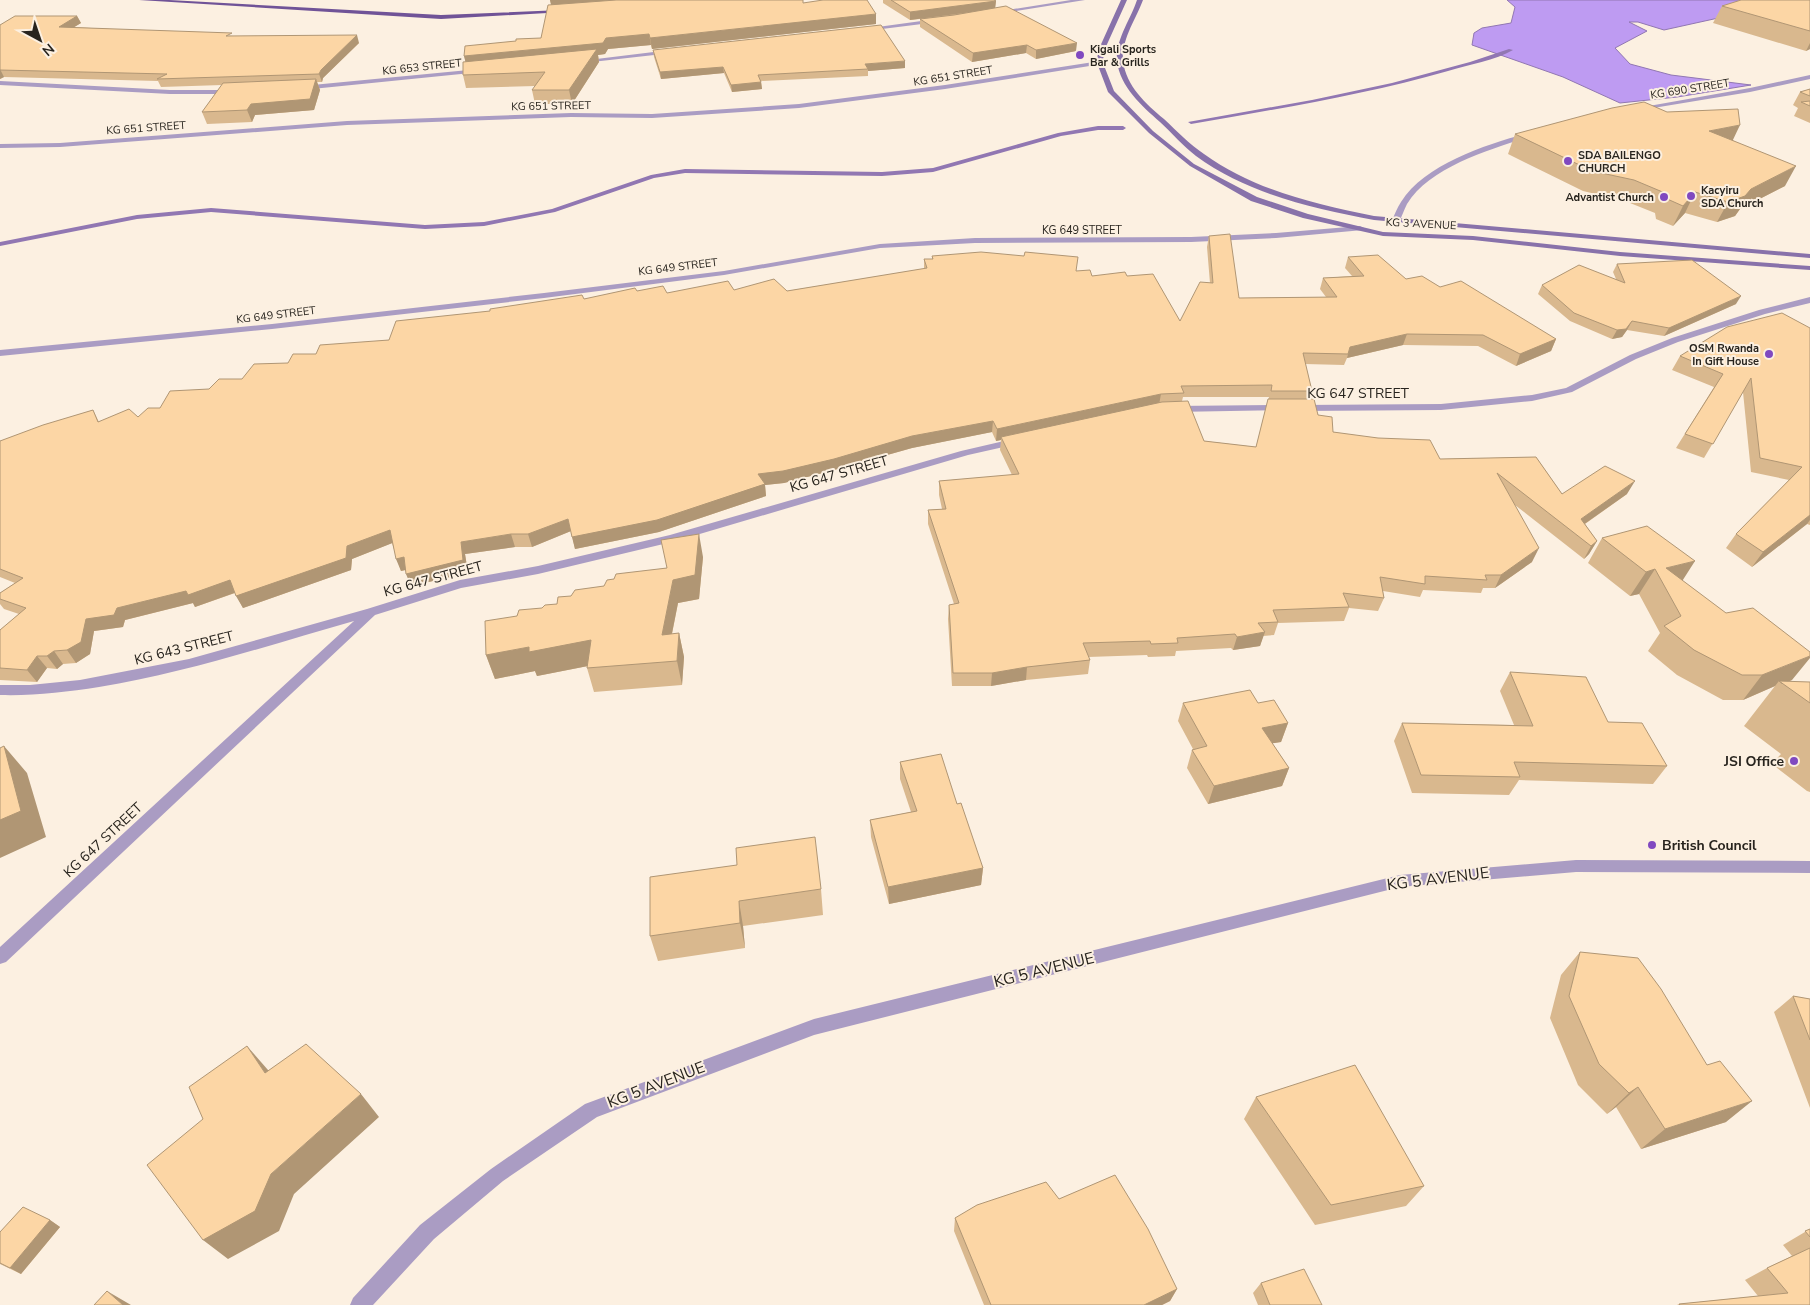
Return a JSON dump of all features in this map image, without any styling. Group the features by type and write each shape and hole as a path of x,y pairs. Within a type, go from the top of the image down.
{"main road":[{"path":"142,0 441,17 570,9 459,11 251,0"},
{"path":"1100,63 1101,51 1124,0"},
{"name":"KG 3 AVENUE","path":"1140,0 1127,31 1120,59 1131,91 1200,156 1246,182 1289,199 1332,210 1396,220 1810,256"},
{"name":"KG 3 AVENUE","path":"1100,63 1111,92 1151,132 1192,165 1254,199 1306,216 1383,234 1473,238 1620,254 1810,268"}],"street":[{"path":"992,13 1082,0"},
{"path":"856,31 946,20"},
{"path":"572,62 674,52"},
{"name":"KG 651 STREET","path":"0,146 60,144 347,123 571,114 652,116 799,106 910,92 1100,63"},
{"name":"KG 653 STREET","path":"291,89 485,70"},
{"name":"KG 690 STREET","path":"1624,111 1750,90 1810,77"},
{"path":"0,83 170,92 243,91"},
{"path":"1396,220 1400,206 1406,198 1417,186 1434,175 1457,162 1498,145 1536,133"},
{"name":"KG 649 STREET","path":"0,353 182,337 608,287 728,272 879,246 959,240 1134,241 1284,236 1360,228"},
{"name":"KG 647 STREET","path":"1159,410 1227,407 1441,407 1532,398 1569,390 1633,357 1675,340 1762,312 1810,300"},
{"name":"KG 647 STREET","path":"0,957 371,612 460,584 538,570 672,538 965,453 1030,439"},
{"name":"KG 643 STREET","path":"0,690 23,692 104,682 177,666 371,612"},
{"name":"KG 5 AVENUE","path":"360,1305 426,1232 497,1175 591,1110 814,1028 1400,881 1576,866 1810,867"}],"shaded area":[{"path":"1507,0 1765,0 1750,11 1664,30 1638,22 1629,22 1647,31 1615,48 1630,64 1671,75 1751,85 1677,97 1620,103 1563,77 1472,45 1474,33 1482,28 1511,23 1515,7"}],"building":[{"path":"616,0 803,0 803,3 823,0 867,0 876,14 650,38 649,34 606,38 603,43 464,56 465,46 516,41 516,39 541,38 548,5"},
{"path":"891,0 994,0 996,1 910,12"},
{"path":"1741,0 1810,0 1810,31 1722,6"},
{"path":"1006,6 1077,43 1036,50 1027,45 973,53 920,19 954,15"},
{"path":"15,16 77,16 59,27 232,33 226,36 357,35 319,74 157,79 167,74 0,70 0,25"},
{"path":"881,25 905,61 865,64 868,69 758,75 761,82 731,85 723,67 660,72 653,50"},
{"path":"597,49 569,90 532,90 545,72 463,75 463,62"},
{"path":"316,79 310,99 251,104 247,110 202,112 223,83"},
{"path":"1810,89 1810,96 1800,92"},
{"path":"1810,101 1810,106 1801,102"},
{"path":"1644,102 1667,112 1738,109 1740,125 1709,131 1796,166 1751,189 1745,196 1728,202 1695,192 1683,206 1665,198 1665,193 1634,180 1592,171 1515,134 1612,108"},
{"path":"1230,234 1239,298 1337,297 1323,278 1364,276 1348,257 1378,255 1406,279 1422,276 1440,287 1461,281 1556,339 1520,354 1483,335 1407,334 1350,347 1348,354 1303,353 1312,391 1271,391 1272,385 1181,386 1184,393 1161,394 997,429 993,421 912,436 834,459 783,471 758,474 765,484 657,520 572,537 568,519 528,534 511,534 461,542 463,560 406,574 404,557 396,559 390,530 347,546 346,558 236,596 230,580 188,595 186,591 117,608 114,615 86,619 81,642 67,650 54,651 47,656 37,656 27,670 0,668 0,630 26,608 0,599 0,593 23,578 0,569 0,441 43,425 93,410 98,422 129,409 138,417 148,408 160,408 170,391 209,389 219,379 242,379 254,364 288,363 293,354 316,354 320,345 389,340 396,321 490,311 490,309 582,295 584,299 635,288 637,291 663,286 667,293 728,281 734,290 774,279 787,291 927,268 924,259 933,259 932,256 981,252 1024,256 1025,252 1078,257 1076,271 1090,270 1092,276 1125,272 1127,276 1153,274 1180,321 1200,282 1213,283 1209,236"},
{"path":"1692,260 1741,296 1669,328 1632,321 1626,329 1617,330 1574,313 1542,285 1579,265 1625,283 1617,264"},
{"path":"1782,313 1810,328 1810,515 1763,552 1736,534 1802,467 1760,458 1751,378 1713,444 1685,434 1723,374 1680,356 1727,327"},
{"path":"1268,399 1314,399 1318,415 1332,417 1333,432 1378,438 1430,440 1440,459 1536,457 1562,494 1605,466 1635,481 1581,519 1597,541 1591,546 1497,473 1539,548 1501,575 1485,575 1487,580 1425,576 1425,584 1380,577 1384,598 1343,593 1349,607 1273,610 1278,622 1258,623 1265,632 1237,637 1235,634 1177,638 1178,643 1151,644 1150,641 1083,643 1090,660 992,673 953,673 949,605 959,603 928,510 946,509 939,481 1019,474 1001,437 1162,402 1188,401 1204,441 1256,447"},
{"path":"1647,526 1695,561 1666,568 1726,613 1753,608 1810,652 1810,656 1762,675 1742,675 1694,650 1664,626 1681,616 1655,569 1646,572 1602,538"},
{"path":"699,534 695,575 673,580 662,635 679,633 677,661 587,668 591,640 529,652 529,647 486,655 485,621 517,616 519,610 542,608 545,605 557,604 558,597 571,596 575,590 604,586 607,580 614,579 616,574 667,568 661,540"},
{"path":"1510,672 1586,677 1608,722 1642,723 1667,766 1514,762 1520,777 1421,775 1402,723 1533,726"},
{"path":"1779,681 1810,682 1810,703"},
{"path":"1250,690 1258,703 1274,700 1288,723 1262,728 1289,768 1214,786 1192,750 1207,746 1183,703"},
{"path":"4,746 21,811 0,820 0,748"},
{"path":"941,754 957,804 961,803 983,868 888,887 870,820 917,811 900,762"},
{"path":"815,837 821,889 739,901 740,923 650,936 650,877 737,865 736,848"},
{"path":"1580,952 1638,958 1661,989 1707,1065 1720,1061 1752,1101 1665,1129 1638,1087 1629,1093 1599,1064 1569,996"},
{"path":"1793,996 1810,999 1810,1040"},
{"path":"306,1044 361,1094 271,1174 255,1211 203,1240 147,1165 203,1119 189,1087 247,1046 265,1073"},
{"path":"1355,1065 1424,1186 1331,1205 1256,1097"},
{"path":"1115,1175 1148,1229 1177,1289 1144,1305 991,1305 955,1218 977,1205 1046,1182 1059,1199"},
{"path":"23,1207 50,1220 10,1268 0,1263 0,1232"},
{"path":"1810,1229 1810,1237 1805,1231"},
{"path":"1810,1248 1810,1305 1679,1304 1788,1293 1767,1268"},
{"path":"1304,1269 1322,1305 1270,1305 1261,1283"},
{"path":"107,1291 123,1305 94,1305"}],"waterway":[{"path":"1191,122 1312,101 1393,84 1472,63 1511,50"},
{"path":"0,244 137,217 211,210 425,227 484,224 553,211 653,176 685,171 882,174 933,170 1060,134 1098,128 1123,128"}],"place":[{"name":"Kigali Sports Bar & Grills","path":"1080,55"},
{"name":"SDA BAILENGO CHURCH","path":"1568,161"},
{"name":"Kacyiru SDA Church","path":"1691,196"},
{"name":"Advantist Church","path":"1664,197"},
{"name":"OSM Rwanda In Gift House","path":"1769,354"},
{"name":"JSI Office","path":"1794,761"},
{"name":"British Council","path":"1652,845"}]}
